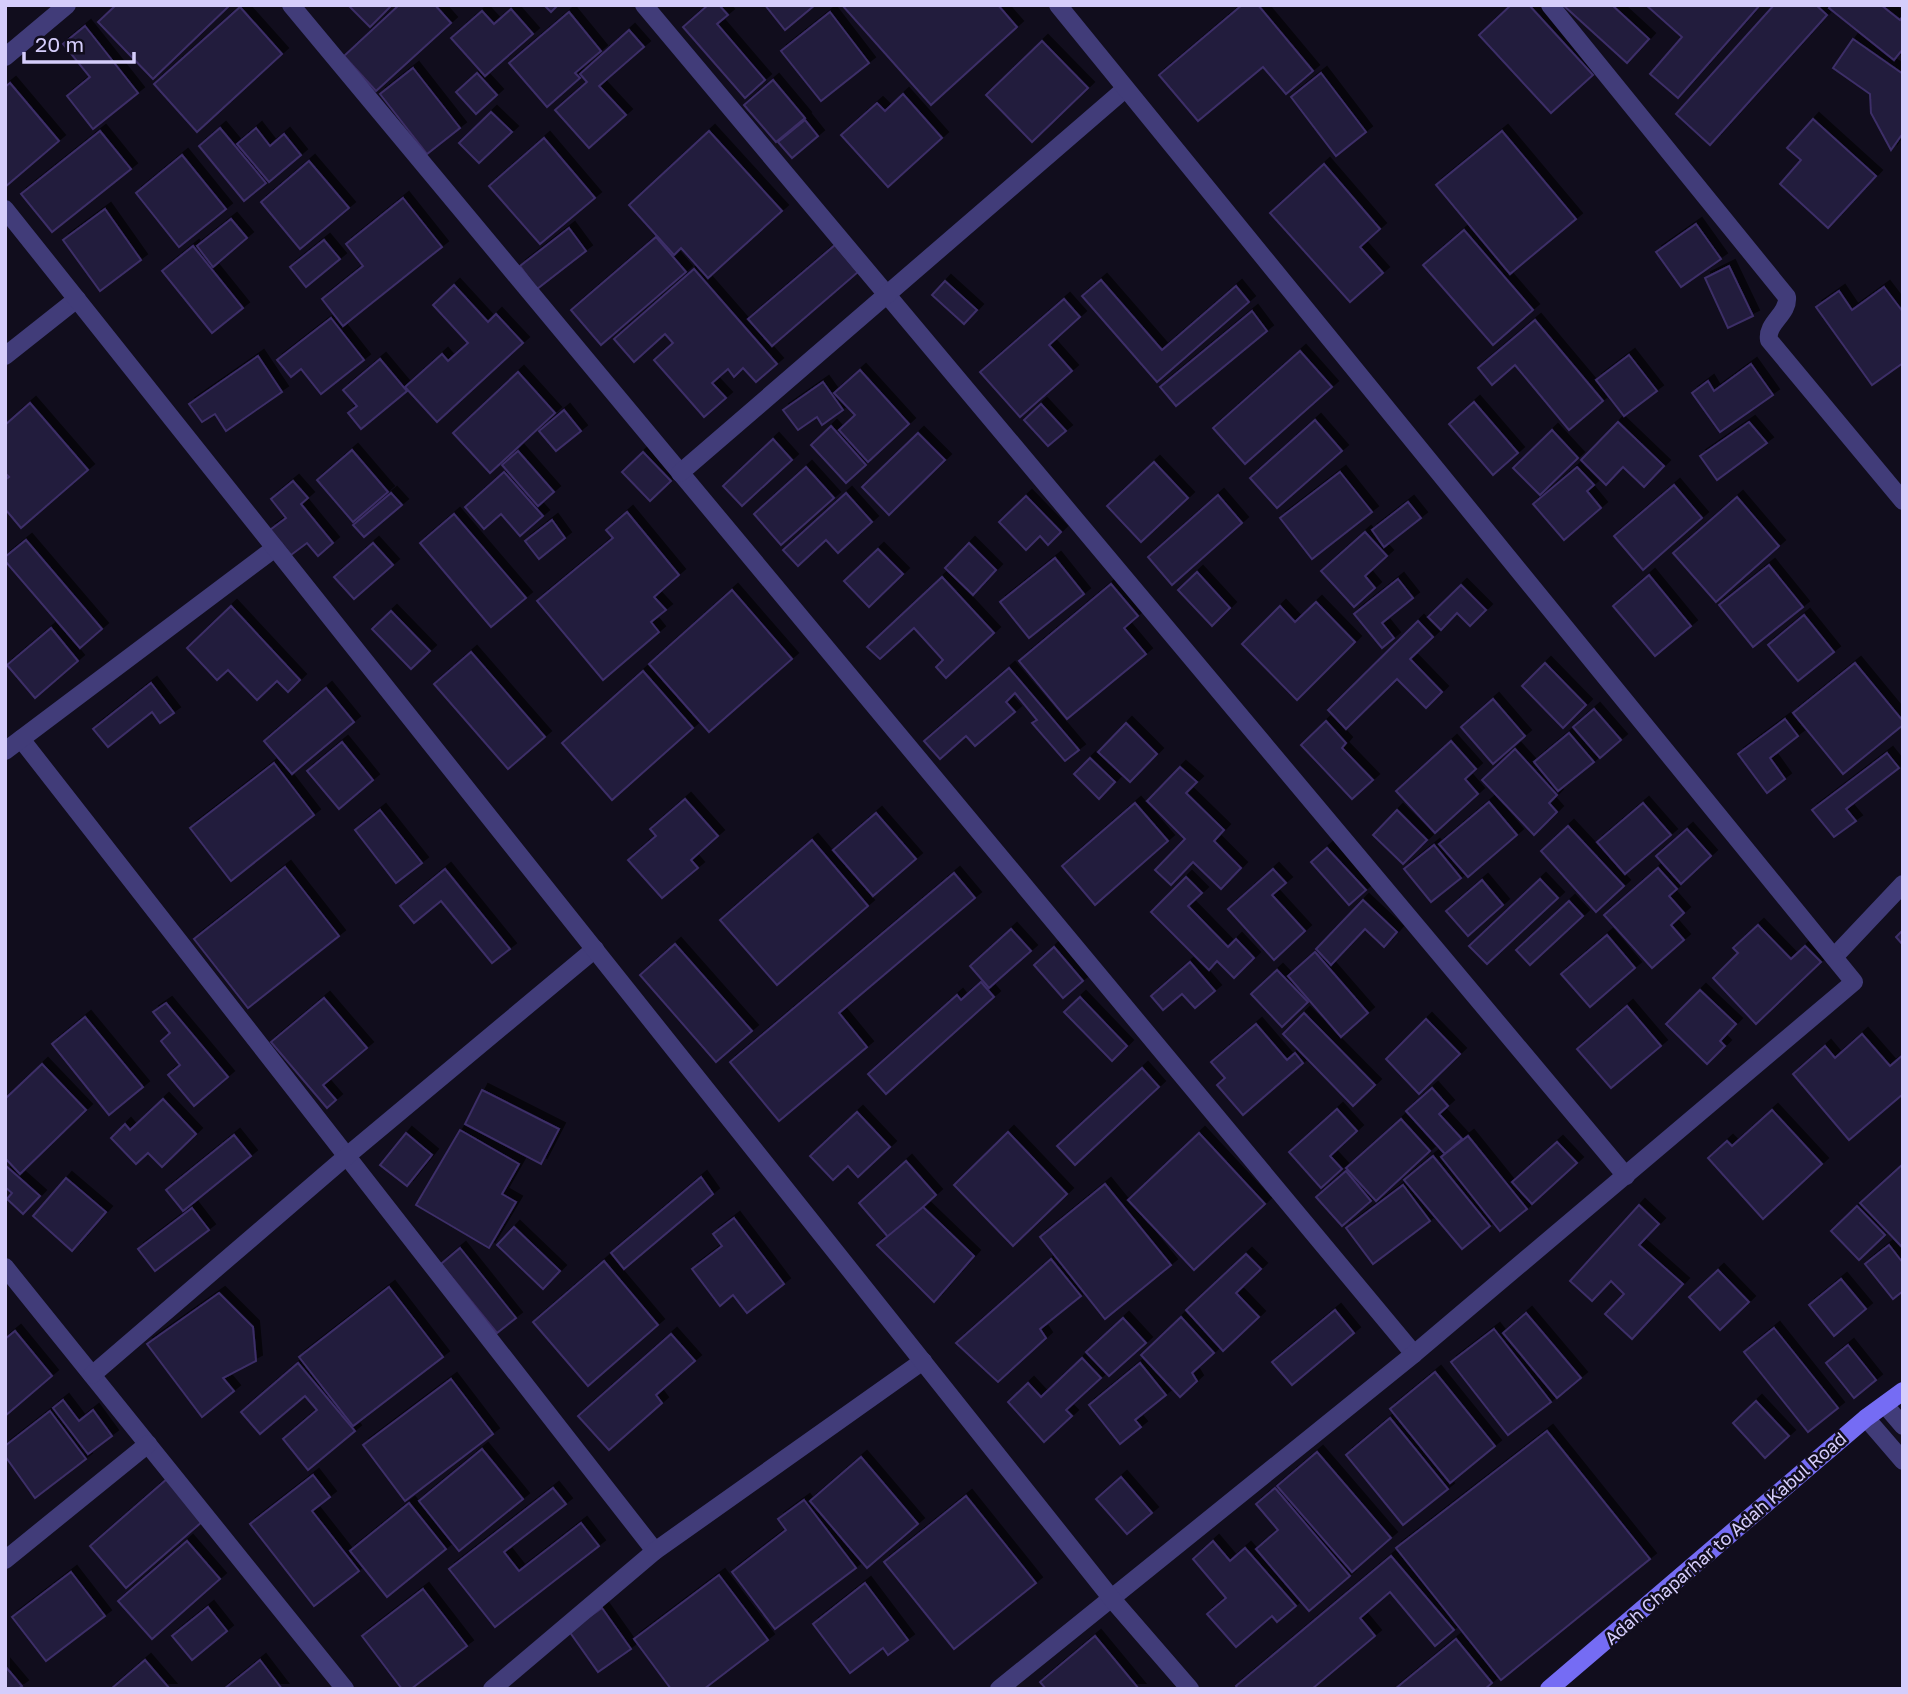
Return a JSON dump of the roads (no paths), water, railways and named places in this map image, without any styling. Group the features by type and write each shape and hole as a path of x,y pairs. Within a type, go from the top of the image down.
{"main road":[{"name":"Adah Chaparhar to Adah Kabul Road","path":"1549,1689 1866,1418 1903,1391"}],"street":[{"path":"5,57 67,5"},
{"path":"291,5 1414,1354"},
{"path":"644,5 1626,1176"},
{"path":"999,1689 1414,1354 1854,982 1058,5"},
{"path":"1550,5 1787,298 1787,307 1768,334 1769,340 1903,501"},
{"path":"680,473 1125,89"},
{"path":"5,209 1112,1599 1190,1689"},
{"path":"5,356 77,299"},
{"path":"5,751 275,548"},
{"path":"21,739 655,1551"},
{"path":"1834,957 1903,884"},
{"path":"92,1375 595,949"},
{"path":"5,1267 345,1689"},
{"path":"492,1689 655,1551 923,1361"},
{"path":"1885,1405 1903,1426"},
{"path":"1866,1418 1903,1461"},
{"path":"5,1560 148,1444"}]}
